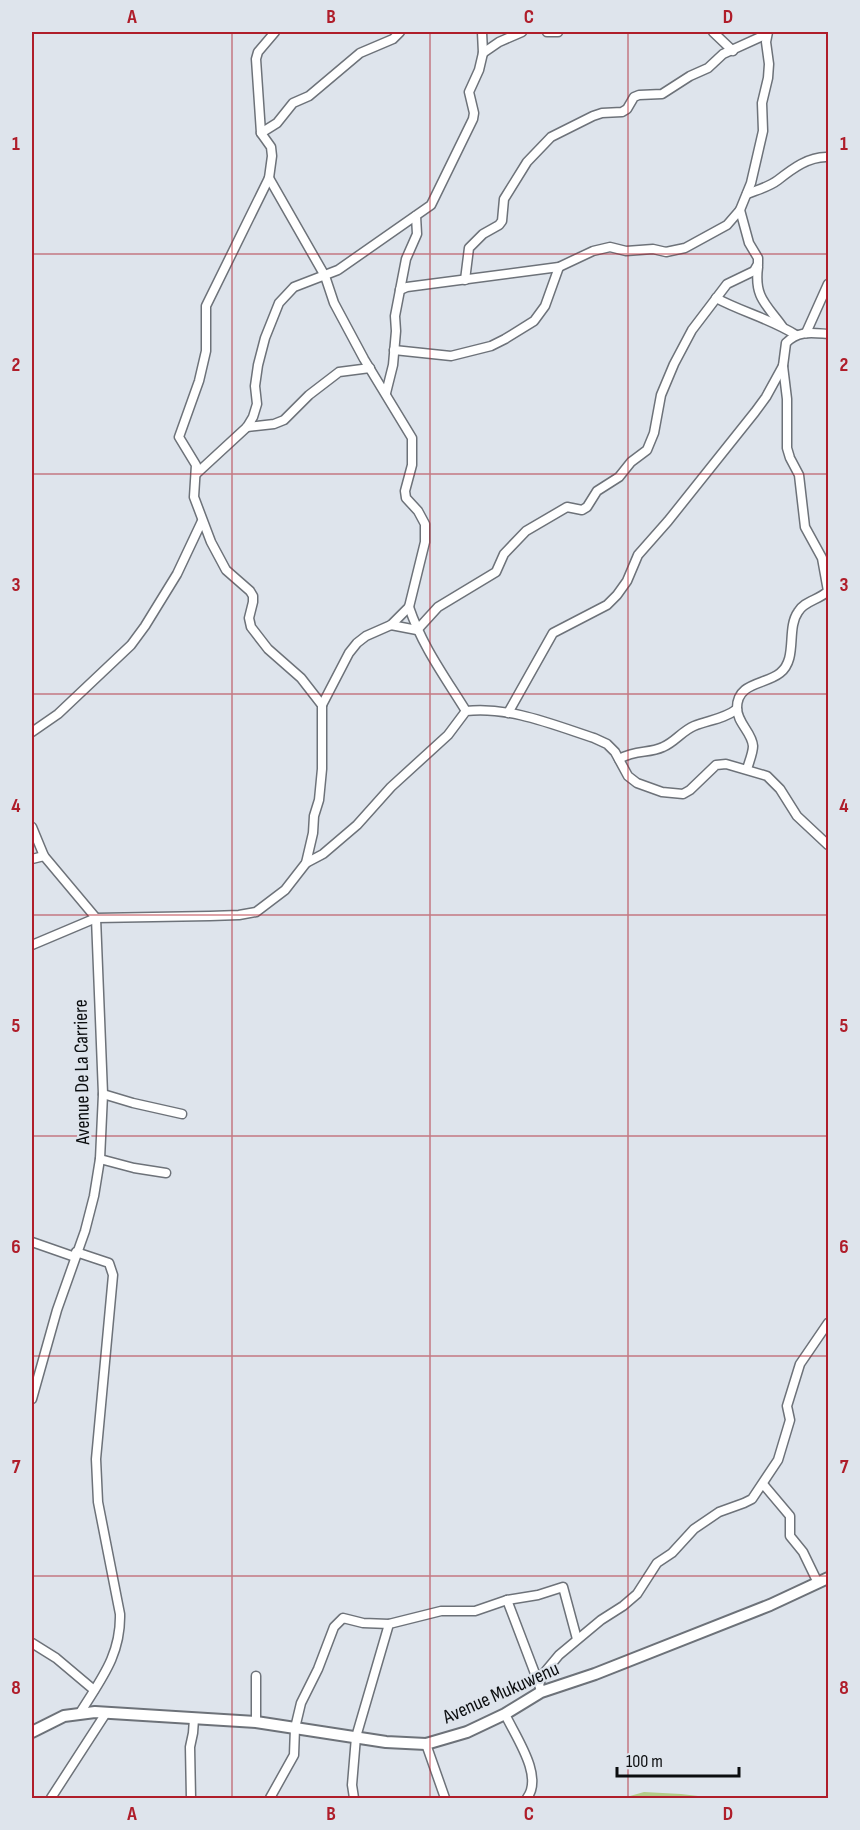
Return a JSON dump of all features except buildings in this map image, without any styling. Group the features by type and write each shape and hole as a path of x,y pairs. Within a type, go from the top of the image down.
{"street":[{"path":"275,32 258,52 256,59 261,133 271,147 272,166 269,178 206,306 206,351 199,381 179,437 196,465 194,497 202,521 226,570 253,596 249,618 251,627 268,649 301,678 322,705"},
{"path":"261,133 277,123 293,103 309,96 360,53 393,39 400,32"},
{"path":"196,474 248,427 253,417 257,404 255,386 258,365 265,338 279,303 294,287 338,270 431,205 473,118 469,92 479,70 483,53 482,32"},
{"path":"483,53 499,42 522,32"},
{"path":"547,32 558,32"},
{"path":"712,32 733,51"},
{"path":"400,290 407,287 465,280 559,267 602,248 610,247 626,251 653,249 666,252 685,248 716,232 734,218 747,194 763,131 762,103 769,64 767,33 723,54 708,68 690,76 662,94 639,95 634,97 627,109 593,116 551,137 527,162 504,199 500,225 483,234 469,248 465,280"},
{"path":"747,194 778,180 786,172 811,160 820,156 828,157"},
{"path":"269,178 325,276 334,303 412,438 412,465 405,491 406,498 418,511 425,524 425,542 409,607 391,625 366,636 349,653 322,705 322,769 319,800 306,863"},
{"path":"740,210 749,243 758,258 756,277 758,291 762,301 783,327"},
{"path":"386,393 393,365 395,316 406,259 417,234 416,216"},
{"path":"417,630 438,607 496,572 504,554 526,531 567,507 582,510 587,507 597,490 619,477 631,462 647,450 654,433 662,394 674,364 692,330 727,284 754,271 758,264"},
{"path":"394,350 451,356 491,346 506,339 534,321 545,306 559,267"},
{"path":"806,333 828,284"},
{"path":"716,298 742,312 783,327 796,335"},
{"path":"747,769 753,746 741,724 737,709 740,695 750,685 779,674 785,669 789,658 792,626 797,613 802,606 823,596 828,591 822,558 805,527 799,475 787,448 787,399 783,366 786,343 796,335 828,334"},
{"path":"508,713 553,633 607,605 617,595 627,581 638,555 755,412 783,366"},
{"path":"248,427 274,424 284,420 339,372 370,368"},
{"path":"32,732 58,714 131,645 177,574 202,521"},
{"path":"409,607 427,650 466,711"},
{"path":"391,625 417,630"},
{"path":"619,759 640,751 666,746 694,726 729,715 737,709"},
{"path":"32,945 96,918 239,915 256,912 285,890 306,863 323,854 357,825 391,787 448,735 466,711 508,713 594,738 607,744 619,759 628,776 636,783 673,795 683,794 690,790 716,765 726,764 767,776 774,782 797,816 828,845"},
{"path":"32,827 44,856 96,918"},
{"path":"32,859 44,856"},
{"name":"Avenue De La Carriere","path":"32,1399 89,1214 100,1159 103,1094 96,918"},
{"path":"103,1094 182,1114"},
{"path":"100,1159 166,1173"},
{"path":"32,1242 109,1263 113,1275 96,1459 98,1502 113,1570 120,1614 120,1632 117,1648 80,1713"},
{"path":"540,1688 549,1665 577,1639 637,1594 657,1563 672,1553 694,1529 719,1512 749,1502 778,1460 790,1417 787,1406 800,1364 828,1323"},
{"path":"763,1484 790,1516 790,1536 803,1552 818,1583"},
{"name":"Avenue Mukuwenu","path":"32,1732 64,1716 80,1713 106,1713 256,1722 386,1742 426,1744 467,1732 505,1714 540,1688 595,1674 748,1614 828,1578"},
{"path":"270,1798 294,1755 295,1728 301,1703 338,1622 346,1618 363,1623 389,1624 441,1611 476,1611 507,1600 564,1588 577,1639"},
{"path":"507,1600 540,1688"},
{"path":"354,1798 352,1785 356,1737 389,1624"},
{"path":"32,1643 56,1658 94,1690"},
{"path":"256,1676 256,1722"},
{"path":"51,1798 106,1713"},
{"path":"505,1714 525,1755 533,1779 532,1791 526,1798"},
{"path":"191,1798 189,1747 194,1719"},
{"path":"426,1744 445,1798"}],"green space":[{"path":"644,1792 681,1794 715,1798 623,1798"}]}
